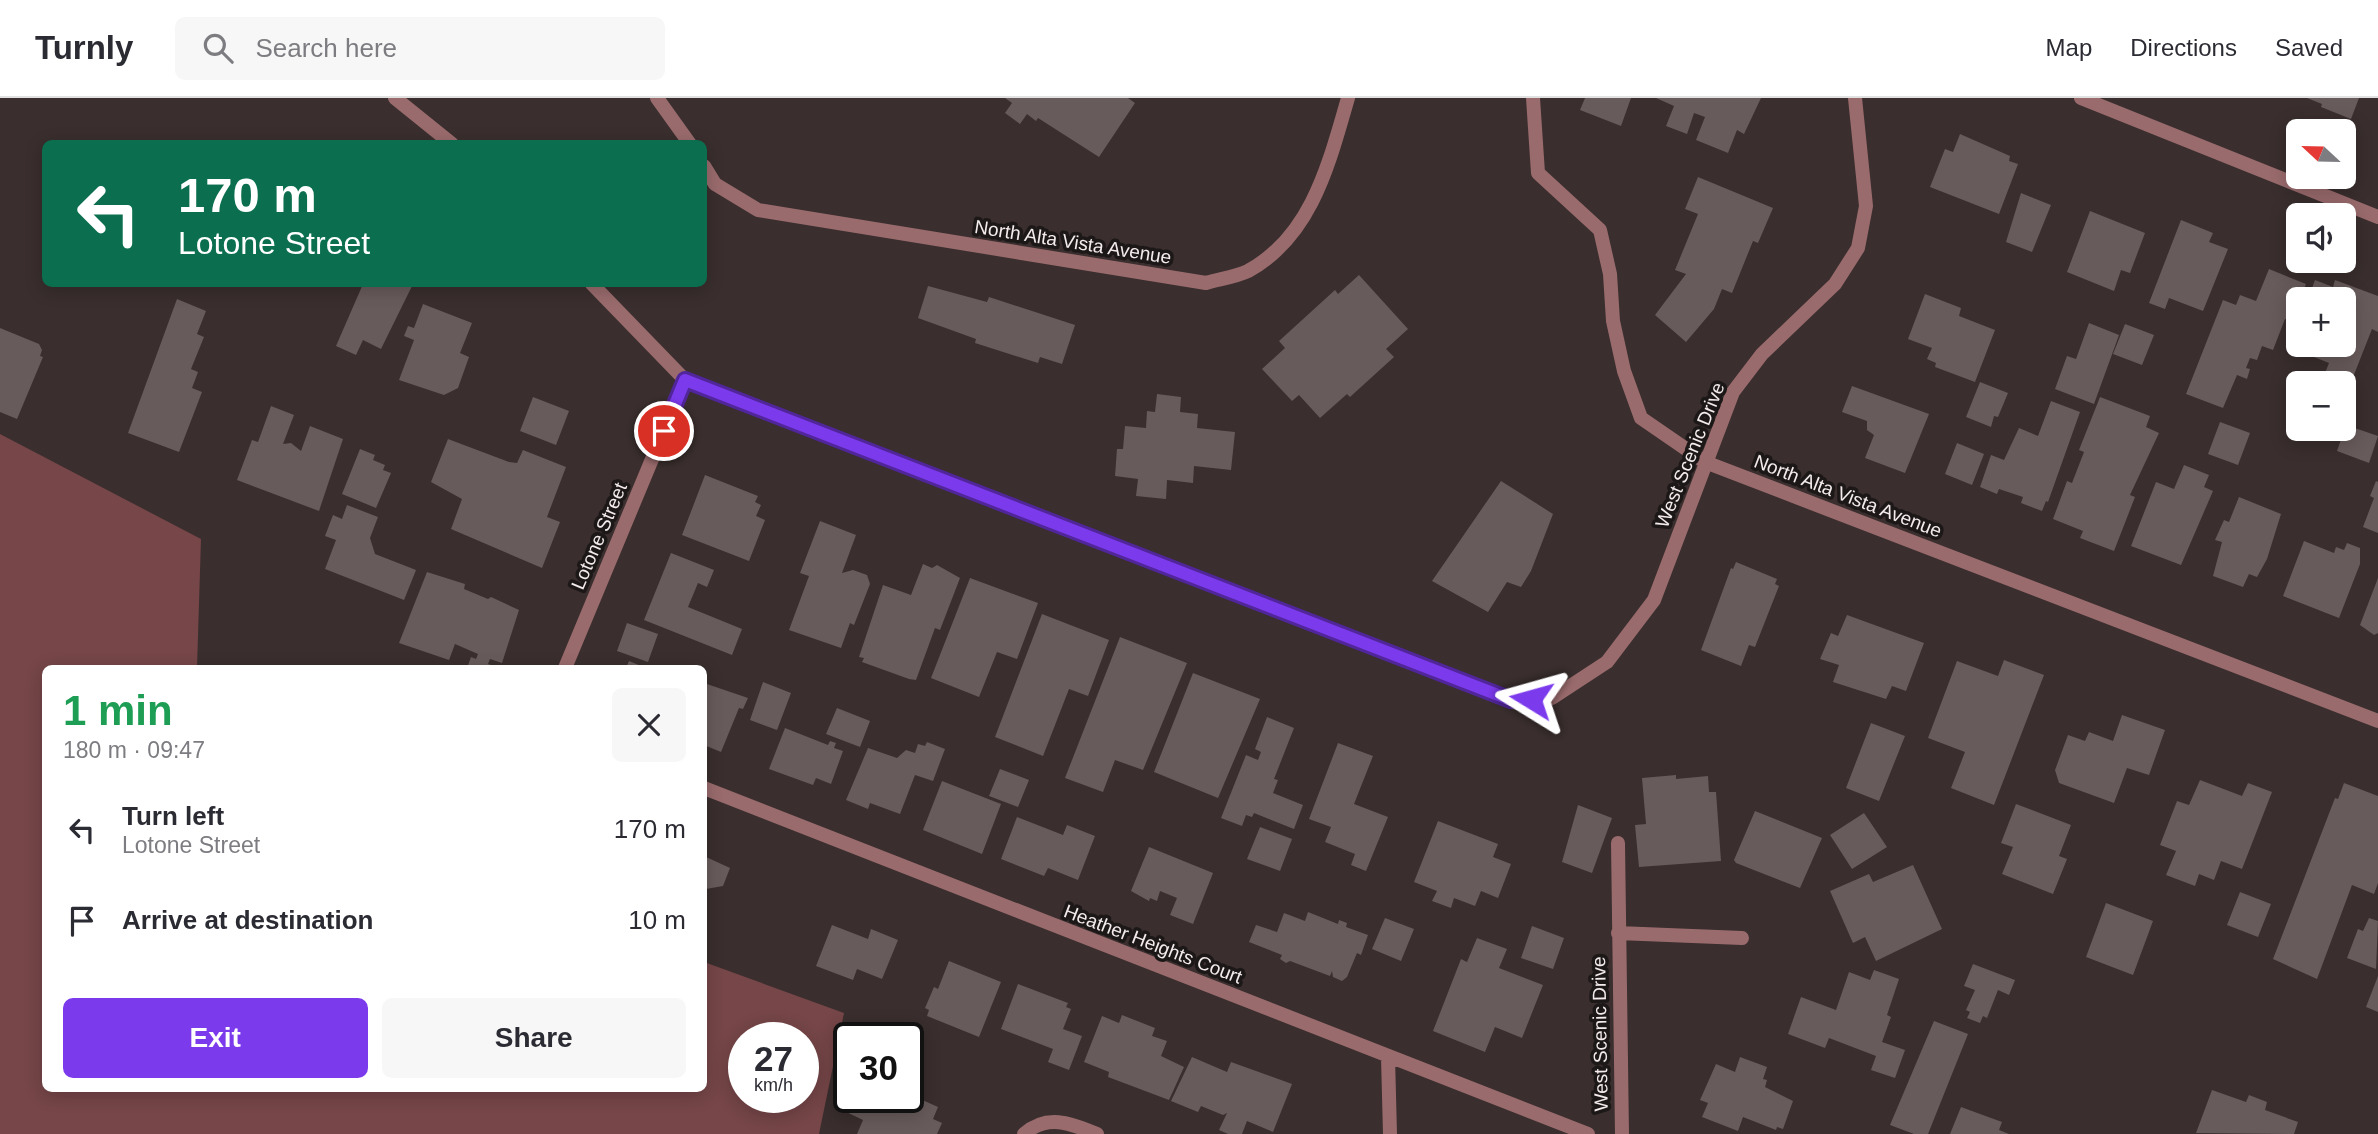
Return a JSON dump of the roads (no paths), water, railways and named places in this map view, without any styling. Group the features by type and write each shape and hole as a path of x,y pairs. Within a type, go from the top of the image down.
{"street":[{"path":"395,98 447,140"},
{"path":"657,98 687,140"},
{"name":"North Alta Vista Avenue","path":"707,171 715,184 758,211 1206,283 1246,272 1283,247 1305,215 1326,174 1348,98"},
{"name":"North Alta Vista Avenue","path":"1533,98 1538,173 1600,230 1610,274 1613,321 1625,371 1641,418 1705,462 2378,721"},
{"name":"West Scenic Drive","path":"685,380 1511,700 1552,698 1607,662 1654,600 1733,392 1762,354 1835,284 1858,248 1866,206 1855,98"},
{"path":"2081,98 2378,217"},
{"path":"595,287 685,380"},
{"name":"Lotone Street","path":"566,665 685,380"},
{"name":"Heather Heights Court","path":"707,789 1588,1134"},
{"name":"West Scenic Drive","path":"1618,843 1622,1134"},
{"name":"West Scenic Drive","path":"1618,933 1742,938"},
{"path":"1388,1057 1390,1134"},
{"path":"1024,1134 1033,1126 1063,1120 1097,1134"}]}
